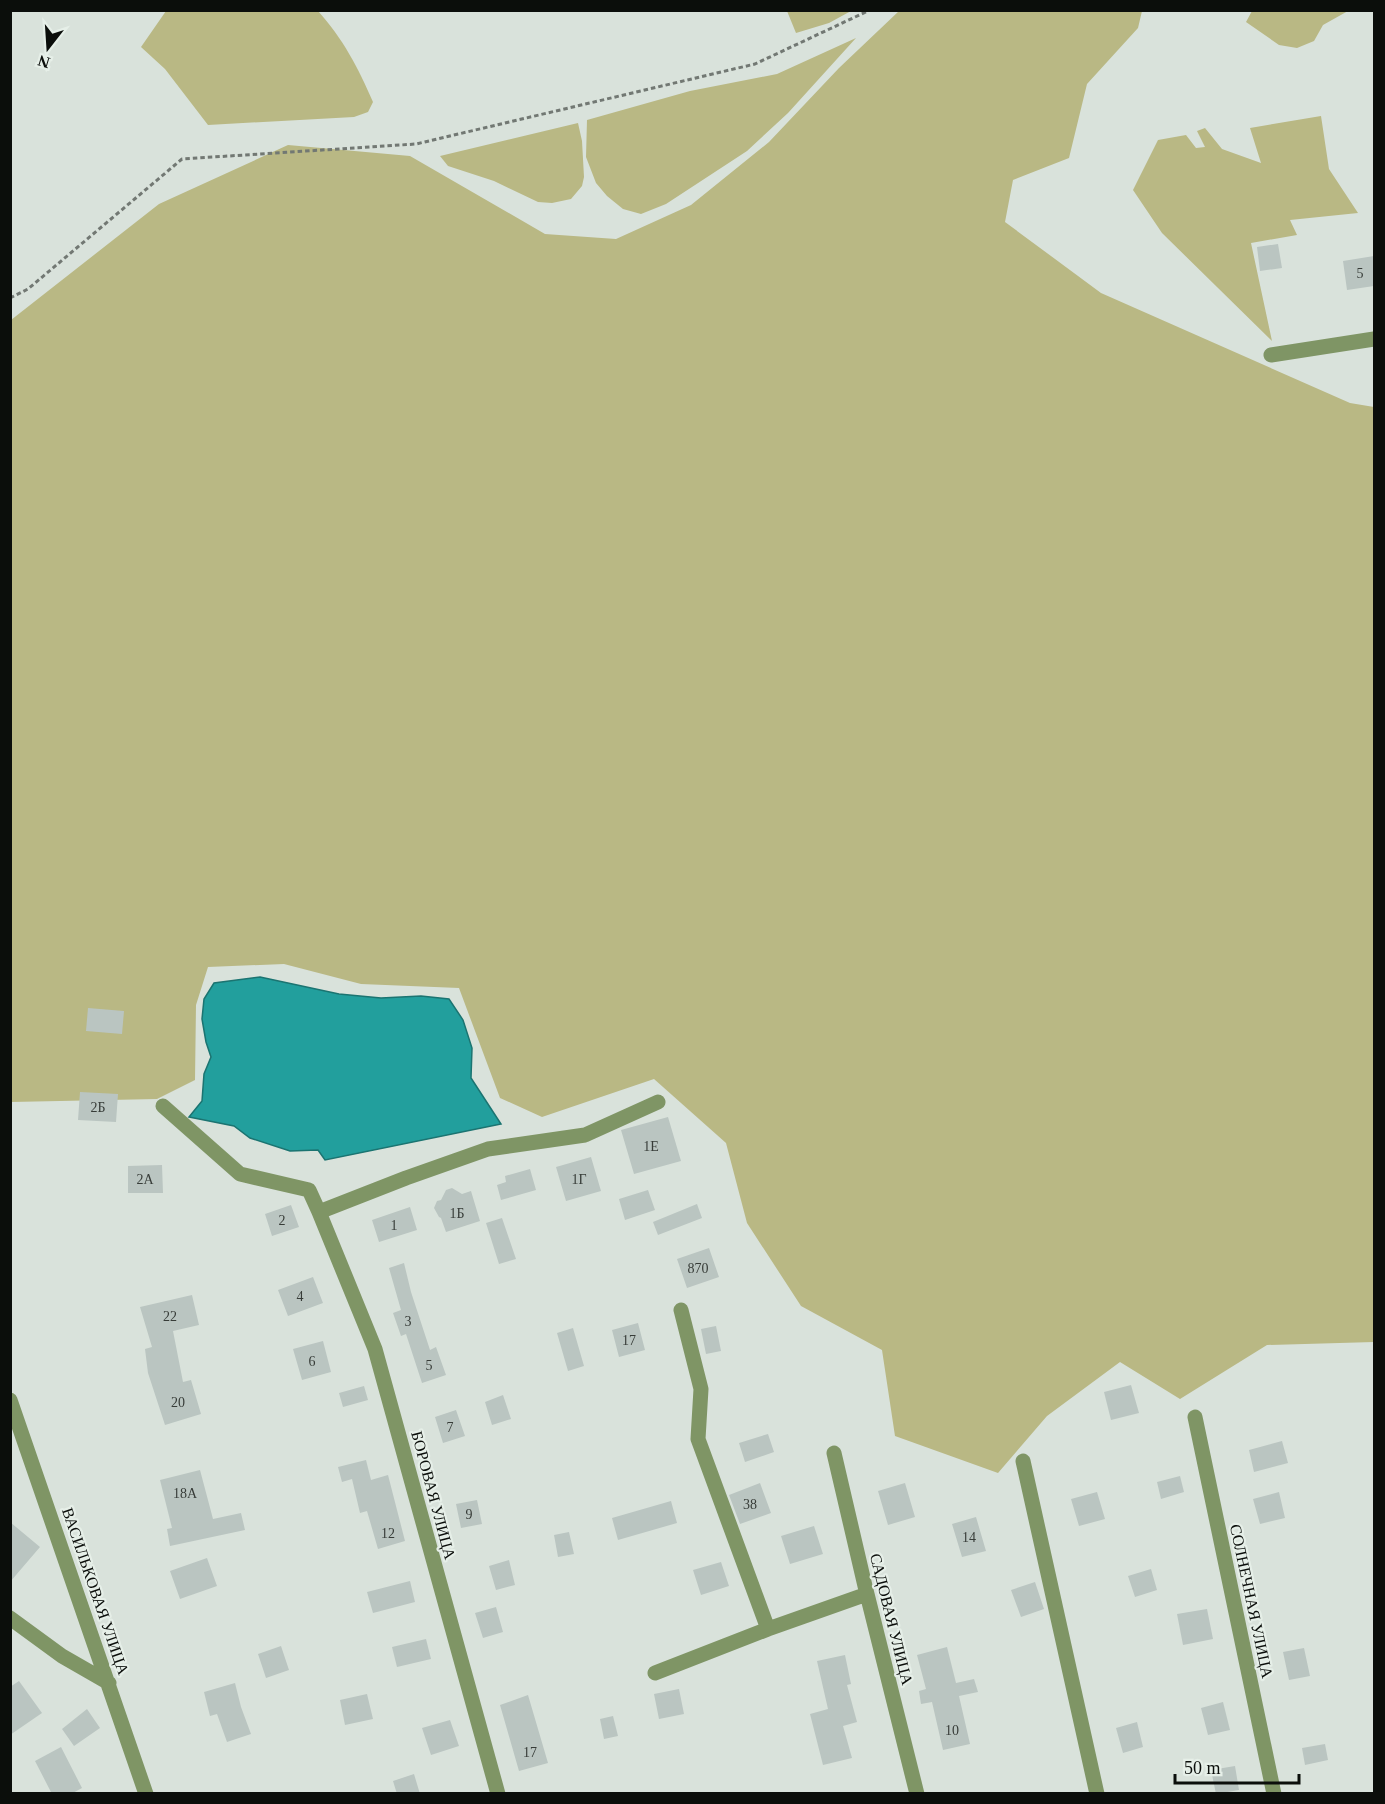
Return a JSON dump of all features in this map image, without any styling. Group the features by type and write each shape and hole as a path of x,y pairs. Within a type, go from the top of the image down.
{"street":[{"path":"1271,355 1374,339"},
{"path":"319,1212 488,1149 585,1136 658,1102"},
{"name":"БОРОВАЯ УЛИЦА","path":"164,1106 240,1174 309,1190 375,1349 498,1794"},
{"path":"681,1310 701,1389 698,1439 768,1629"},
{"name":"ВАСИЛЬКОВАЯ УЛИЦА","path":"10,1400 146,1794"},
{"name":"СОЛНЕЧНАЯ УЛИЦА","path":"1195,1417 1274,1794"},
{"name":"САДОВАЯ УЛИЦА","path":"834,1453 917,1794"},
{"path":"1023,1461 1098,1794"},
{"path":"655,1673 867,1594"},
{"path":"10,1618 62,1656 109,1683"}],"path":[{"path":"10,298 28,289 182,159 416,144 755,64 870,10"}],"shaded area":[{"path":"1252,10 1348,11 1323,25 1314,41 1297,48 1279,45 1246,22"},
{"path":"166,11 318,11 349,54 373,102 368,112 354,117 208,125 165,69 141,47"},
{"path":"787,11 851,11 829,23 796,33"},
{"path":"899,11 1142,11 1138,28 1087,84 1069,158 1013,180 1005,222 1101,293 1350,403 1374,407 1374,1342 1267,1345 1180,1399 1120,1362 1047,1416 998,1473 895,1436 882,1350 801,1306 747,1223 726,1143 654,1079 542,1117 500,1098 459,988 361,984 284,964 208,967 196,1005 195,1080 157,1099 11,1102 11,320 159,204 288,145 410,156 545,234 616,239 691,205 769,142 839,68"},
{"path":"856,38 788,113 747,151 666,204 641,214 623,209 596,183 586,157 587,120 690,91 777,74"},
{"path":"1321,116 1329,169 1358,213 1290,220 1297,235 1251,243 1272,341 1162,233 1133,190 1158,140 1186,135 1196,148 1205,147 1197,131 1205,128 1222,149 1261,163 1250,128"},
{"path":"578,123 582,141 584,177 582,186 571,199 552,203 538,202 494,181 448,166 440,156"}],"water":[{"path":"260,977 339,994 381,998 421,996 449,999 463,1020 472,1048 471,1078 501,1124 325,1160 318,1150 290,1151 250,1138 234,1126 189,1117 202,1101 204,1074 211,1057 202,1019 204,999 214,983"}],"building":[{"path":"1278,244 1282,268 1260,271 1257,247"},
{"path":"1374,256 1374,286 1347,290 1343,261"},
{"path":"88,1008 124,1011 122,1034 86,1031"},
{"path":"80,1092 118,1094 116,1122 78,1120"},
{"path":"668,1117 681,1161 634,1174 621,1130"},
{"path":"591,1157 601,1191 566,1201 556,1167"},
{"path":"162,1165 163,1193 128,1193 128,1166"},
{"path":"530,1169 536,1190 501,1200 497,1185 506,1182 505,1176"},
{"path":"452,1188 462,1194 471,1191 480,1221 446,1232 434,1208 446,1190"},
{"path":"648,1190 655,1210 625,1220 619,1199"},
{"path":"697,1204 702,1218 658,1235 653,1222"},
{"path":"291,1205 299,1227 272,1236 265,1214"},
{"path":"410,1207 417,1230 379,1242 372,1220"},
{"path":"502,1218 516,1259 499,1264 486,1223"},
{"path":"709,1248 719,1277 687,1288 677,1259"},
{"path":"404,1263 430,1350 436,1347 446,1375 422,1383 406,1334 401,1336 393,1313 401,1310 389,1268"},
{"path":"313,1277 323,1303 288,1316 278,1290"},
{"path":"192,1295 199,1325 173,1331 183,1382 191,1380 201,1414 165,1425 148,1373 145,1349 152,1347 140,1307"},
{"path":"638,1323 645,1350 619,1357 612,1330"},
{"path":"716,1326 721,1351 706,1354 701,1329"},
{"path":"573,1328 584,1366 568,1371 557,1333"},
{"path":"323,1341 331,1372 302,1380 293,1349"},
{"path":"1131,1385 1139,1413 1111,1420 1104,1392"},
{"path":"364,1386 368,1400 343,1407 339,1393"},
{"path":"503,1395 511,1419 492,1425 485,1402"},
{"path":"456,1410 465,1436 443,1443 435,1417"},
{"path":"768,1434 774,1452 745,1462 739,1443"},
{"path":"1282,1441 1288,1463 1254,1472 1249,1450"},
{"path":"366,1460 371,1480 388,1475 405,1541 378,1549 367,1511 360,1513 352,1479 342,1482 338,1467"},
{"path":"200,1470 213,1519 241,1513 245,1530 170,1546 167,1529 172,1528 160,1480"},
{"path":"1180,1476 1184,1492 1161,1499 1157,1482"},
{"path":"760,1483 771,1513 740,1524 729,1495"},
{"path":"905,1483 915,1517 888,1525 878,1491"},
{"path":"1097,1492 1105,1519 1079,1526 1071,1499"},
{"path":"1279,1492 1285,1518 1260,1524 1253,1499"},
{"path":"477,1500 482,1524 461,1528 456,1504"},
{"path":"671,1501 677,1523 618,1540 612,1518"},
{"path":"976,1517 986,1551 962,1557 952,1524"},
{"path":"10,1522 40,1547 10,1582"},
{"path":"814,1526 823,1554 790,1564 781,1536"},
{"path":"569,1532 574,1554 558,1557 554,1535"},
{"path":"207,1558 217,1586 180,1599 170,1571"},
{"path":"509,1560 515,1585 496,1590 489,1566"},
{"path":"721,1562 729,1586 701,1595 693,1570"},
{"path":"1151,1569 1157,1590 1135,1597 1128,1576"},
{"path":"410,1581 415,1602 373,1613 367,1592"},
{"path":"1035,1582 1044,1609 1021,1617 1011,1590"},
{"path":"496,1607 503,1632 483,1638 475,1613"},
{"path":"1207,1609 1213,1639 1183,1645 1177,1614"},
{"path":"426,1639 431,1659 397,1667 392,1647"},
{"path":"281,1646 289,1670 266,1678 258,1654"},
{"path":"947,1647 956,1683 974,1679 978,1692 959,1696 970,1744 943,1750 932,1702 921,1704 919,1691 926,1689 917,1655"},
{"path":"1304,1648 1310,1676 1289,1680 1283,1652"},
{"path":"845,1655 851,1684 847,1685 857,1722 843,1726 852,1758 823,1765 810,1714 828,1709 817,1661"},
{"path":"19,1681 42,1713 10,1735 10,1687"},
{"path":"235,1683 251,1734 227,1742 217,1714 210,1716 204,1692"},
{"path":"679,1689 684,1714 659,1719 654,1694"},
{"path":"367,1694 373,1719 345,1725 340,1700"},
{"path":"528,1695 548,1763 519,1771 500,1705"},
{"path":"1223,1702 1230,1730 1208,1735 1201,1708"},
{"path":"87,1709 100,1728 74,1746 62,1729"},
{"path":"613,1716 618,1736 604,1739 600,1719"},
{"path":"450,1720 459,1746 431,1755 422,1728"},
{"path":"1137,1722 1143,1747 1123,1753 1116,1728"},
{"path":"1325,1744 1328,1760 1305,1765 1302,1748"},
{"path":"61,1747 82,1788 71,1794 52,1794 35,1761"},
{"path":"1235,1766 1239,1790 1216,1794 1211,1770"},
{"path":"414,1774 420,1794 397,1794 393,1781"}]}
